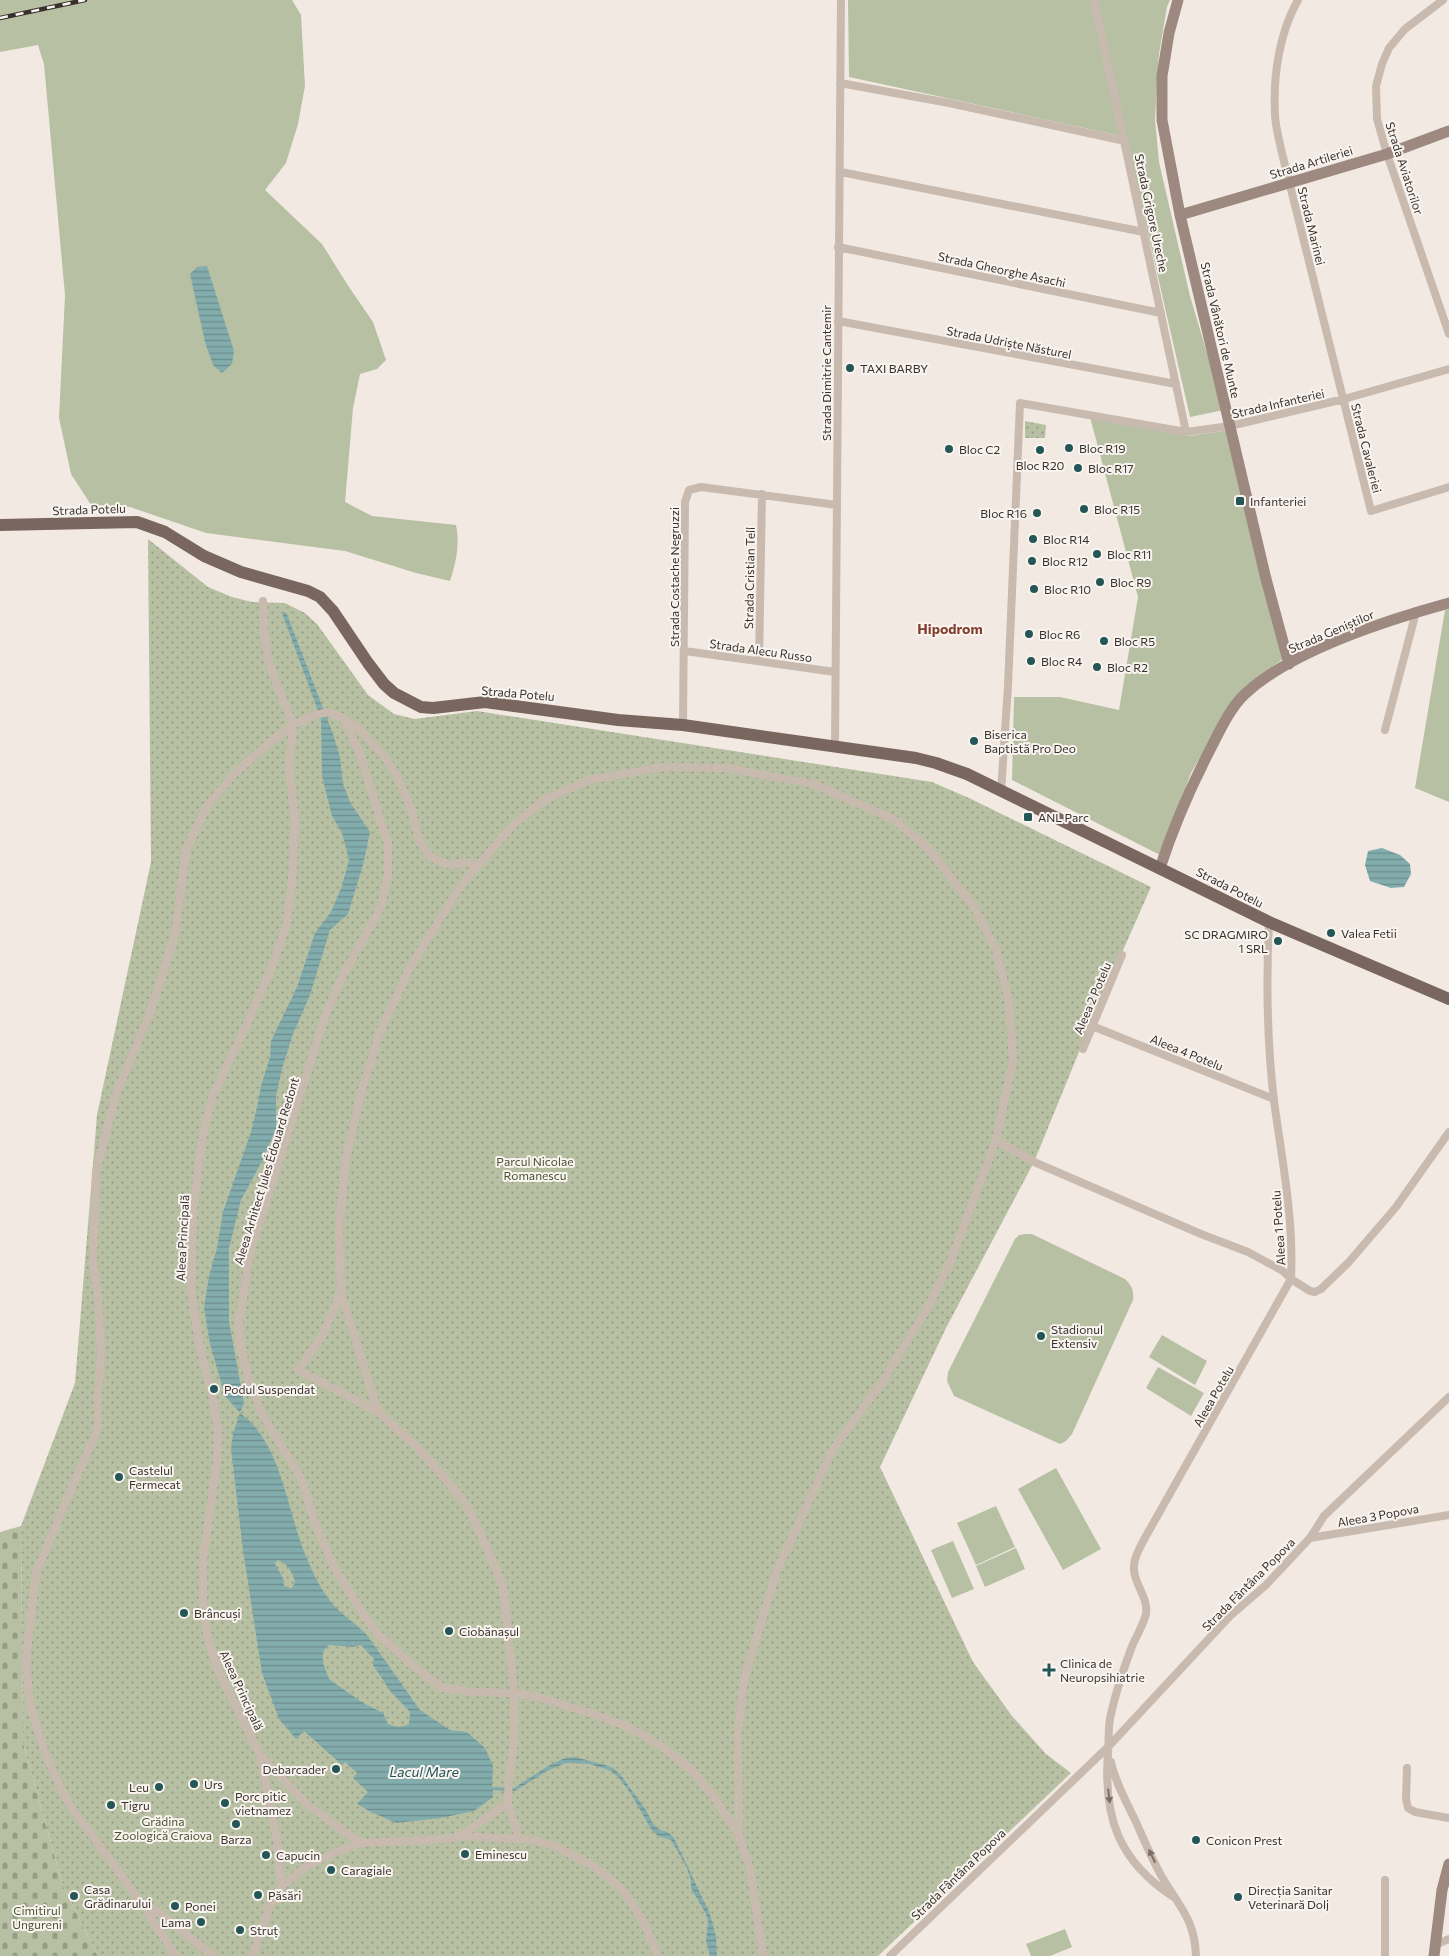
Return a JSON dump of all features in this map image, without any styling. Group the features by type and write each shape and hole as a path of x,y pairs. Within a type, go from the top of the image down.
{"main road":[{"name":"Strada Potelu","path":"0,525 137,522 165,532 224,566 308,591 320,597 333,610 384,684 394,693 421,707 433,708 485,702 618,720 683,725 835,746 936,763 967,774 1270,922 1449,1000"}],"street":[{"name":"Strada Dimitrie Cantemir","path":"835,746 841,0"},
{"name":"Strada Grigore Ureche","path":"1094,0 1186,432"},
{"name":"Strada Vânători de Munte","path":"1178,0 1169,33 1162,76 1162,120 1180,215 1266,579 1289,664"},
{"path":"1287,0 1297,2"},
{"name":"Strada Aviatorilor","path":"1443,0 1405,29 1389,48 1376,86 1378,119 1387,154 1449,334"},
{"name":"Strada Marinei","path":"1297,2 1285,32 1278,58 1275,82 1275,116 1281,149 1344,399"},
{"path":"840,83 949,103 1125,141"},
{"name":"Strada Artileriei","path":"1180,215 1387,154 1449,131"},
{"path":"841,172 1144,232"},
{"name":"Strada Gheorghe Asachi","path":"838,246 1161,313"},
{"name":"Strada Udriște Năsturel","path":"838,322 1176,384"},
{"name":"Strada Infanteriei","path":"1001,792 1008,686 1020,403 1186,432 1230,426 1344,399 1449,369"},
{"name":"Strada Cavaleriei","path":"1344,399 1371,511 1449,486"},
{"name":"Strada Costache Negruzzi","path":"683,725 686,496 689,490 701,487 837,505"},
{"name":"Strada Cristian Tell","path":"759,662 762,494"},
{"path":"263,601 264,631 268,658 293,725"},
{"name":"Strada Geniștilor","path":"1160,868 1197,777 1224,722 1244,695 1266,677 1345,637 1416,612 1449,603"},
{"path":"1385,730 1416,612"},
{"name":"Strada Alecu Russo","path":"685,651 835,672"},
{"path":"176,1956 142,1904 66,1801 45,1754 30,1704 26,1659 36,1573 98,1429 101,1354 98,1296 93,1261 96,1172 116,1094 148,1018 175,935 186,851 210,802 236,772 270,742 293,725 329,712 360,729 396,774 410,806 420,842 428,854 438,861 452,864 466,862 477,867"},
{"name":"Aleea Arhitect Jules Édouard Redont","path":"343,718 360,754 388,844 388,874 381,907 344,975 325,1016 250,1253 239,1322 240,1344 249,1382 262,1414 301,1478 316,1526 334,1567 365,1617 378,1634 413,1666 444,1688 474,1692 514,1692"},
{"name":"Aleea Principală","path":"281,1887 275,1822 260,1755 218,1670 207,1636 203,1598 204,1560 217,1461 218,1430 213,1399 199,1344 191,1289 193,1209 202,1134 212,1097 248,1022 286,927 292,882 295,822 289,767 293,725"},
{"path":"378,1412 340,1293 340,1218 346,1157 363,1086 380,1032 409,969 461,885 512,826 544,800 589,780 664,767 726,768 814,784 893,819 928,848 974,907 996,950 1010,1002 1013,1060 996,1140 951,1260 927,1309 883,1381 833,1449 777,1570 744,1679 738,1730 740,1836 750,1869 764,1956"},
{"name":"Aleea 1 Potelu","path":"1270,922 1267,974 1268,1032 1274,1099 1293,1246 1291,1279"},
{"name":"Aleea 2 Potelu","path":"1083,1049 1122,955"},
{"name":"Aleea 4 Potelu","path":"1092,1026 1274,1099"},
{"path":"1291,1279 1310,1291 1314,1292 1321,1289 1348,1263 1396,1207 1449,1132"},
{"name":"Aleea 1 Potelu","path":"996,1140 1034,1162 1201,1234 1248,1252 1283,1270 1291,1279"},
{"name":"Aleea Potelu","path":"1108,1748 1110,1719 1130,1651 1146,1615 1146,1600 1135,1575 1135,1560 1146,1536 1291,1279"},
{"path":"340,1293 322,1336 298,1370 378,1412 418,1448 460,1496 476,1523 503,1586 514,1692 514,1742 508,1803 520,1839"},
{"name":"Strada Fântâna Popova","path":"890,1956 1108,1748 1230,1616 1266,1585 1310,1538 1324,1516 1449,1398"},
{"name":"Aleea 3 Popova","path":"1310,1538 1449,1514"},
{"path":"514,1692 538,1697 626,1726 661,1746 692,1770 716,1800 740,1836"},
{"path":"1108,1748 1108,1790 1115,1829 1139,1870 1158,1888 1175,1898"},
{"path":"1108,1748 1112,1769 1160,1874 1192,1926 1196,1956"},
{"name":"Aleea Principală","path":"260,1755 309,1806 361,1842"},
{"path":"1407,1768 1406,1805 1408,1808 1415,1812 1449,1818"},
{"path":"460,1836 508,1803"},
{"path":"253,1956 269,1908 281,1887 304,1868 333,1853 361,1842 446,1839 460,1836 534,1840 556,1846 593,1866 622,1889 643,1921 658,1956"},
{"path":"1435,1950 1442,1890 1449,1864"},
{"path":"1385,1880 1386,1956"},
{"path":"142,1904 155,1910 213,1956"},
{"path":"1435,1950 1449,1939"}],"green space":[{"path":"0,0 292,0 301,15 305,86 298,124 286,163 265,190 322,244 373,322 386,360 377,369 360,374 353,408 345,502 372,516 456,525 457,553 450,581 416,573 345,551 206,533 130,507 91,505 71,474 59,418 65,295 44,64 38,45 0,52"},
{"path":"848,0 1170,0 1167,7 1159,54 1155,119 1159,162 1190,296 1224,410 1190,417 1126,137 849,77"},
{"path":"1090,417 1189,436 1230,430 1283,659 1247,685 1231,703 1191,773 1160,855 1012,780 1014,697 1060,697 1119,710 1138,597"},
{"path":"1025,421 1046,425 1045,438 1025,438"},
{"name":"Parcul Nicolae Romanescu","path":"148,539 208,587 232,597 252,602 285,603 305,613 317,624 368,695 394,714 415,719 477,711 932,782 969,798 1151,887 1090,1025 1034,1162 946,1328 880,1467 973,1662 1012,1716 1046,1754 1071,1773 878,1956 98,1956 63,1886 23,1743 21,1526 75,1383 97,1115 151,862"},
{"path":"1449,609 1449,802 1415,788 1445,610"},
{"name":"Stadionul Extensiv","path":"1032,1234 1125,1279 1133,1291 1133,1300 1072,1434 1066,1441 1060,1444 954,1396 947,1381 948,1372 1015,1239 1019,1235"},
{"path":"1162,1335 1207,1361 1195,1385 1149,1357"},
{"path":"1158,1367 1204,1393 1191,1416 1146,1388"},
{"path":"1056,1468 1101,1549 1063,1570 1018,1489"},
{"path":"996,1506 1015,1547 976,1565 957,1523"},
{"name":"Cimitirul Ungureni","path":"21,1526 23,1743 63,1886 98,1956 0,1956 0,1532"},
{"path":"953,1541 974,1589 952,1598 931,1550"},
{"path":"1016,1548 1025,1569 985,1587 976,1566"},
{"path":"1065,1929 1072,1947 1050,1956 1031,1956 1026,1944"}],"water":[{"path":"207,266 234,351 232,364 222,373 213,365 205,342 190,274 197,267"},
{"path":"286,612 333,734 340,757 343,784 350,802 370,832 363,865 348,914 330,930 310,995 293,1034 276,1096 276,1129 262,1161 241,1200 229,1248 229,1322 244,1403 240,1413 225,1396 210,1344 204,1308 209,1276 217,1248 223,1212 251,1132 261,1086 270,1057 271,1041 297,987 315,933 331,912 342,886 349,860 342,833 332,816 322,776 321,719 282,613"},
{"path":"1382,848 1400,855 1410,864 1411,874 1404,887 1391,888 1370,881 1365,865 1368,851"},
{"name":"Lacul Mare","path":"240,1413 251,1423 268,1447 280,1474 302,1547 316,1578 330,1601 367,1635 420,1710 450,1730 467,1732 485,1748 493,1766 492,1787 514,1788 548,1766 565,1758 575,1757 605,1765 613,1768 620,1774 646,1810 653,1824 660,1830 668,1832 674,1838 710,1914 716,1937 717,1956 710,1956 706,1941 708,1922 706,1914 691,1888 691,1880 686,1866 671,1840 658,1836 651,1829 631,1794 611,1771 589,1764 566,1763 547,1771 515,1791 493,1790 493,1797 474,1811 441,1818 396,1823 357,1804 368,1792 353,1778 357,1773 345,1762 342,1765 304,1731 296,1739 279,1719 262,1673 243,1550 231,1449 233,1434","holes":["278,1560 287,1566 291,1572 295,1582 292,1588 287,1588 284,1585 275,1563","328,1645 353,1647 361,1645 374,1659 373,1665 391,1692 410,1712 409,1724 398,1727 388,1724 383,1713 363,1703 329,1679 323,1663 323,1652"]}],"railway":[{"path":"0,18 85,0"}],"place":[{"name":"TAXI BARBY","path":"850,368"},
{"name":"Bloc R19","path":"1069,448"},
{"name":"Bloc C2","path":"949,449"},
{"name":"Bloc R20","path":"1040,450"},
{"name":"Bloc R17","path":"1078,468"},
{"name":"Infanteriei","path":"1240,501"},
{"name":"Bloc R15","path":"1084,509"},
{"name":"Bloc R16","path":"1037,513"},
{"name":"Bloc R14","path":"1033,539"},
{"name":"Bloc R11","path":"1097,554"},
{"name":"Bloc R12","path":"1032,561"},
{"name":"Bloc R9","path":"1100,582"},
{"name":"Bloc R10","path":"1034,589"},
{"name":"Bloc R6","path":"1029,634"},
{"name":"Bloc R5","path":"1104,641"},
{"name":"Bloc R4","path":"1031,661"},
{"name":"Bloc R2","path":"1097,667"},
{"name":"Biserica Baptistă Pro Deo","path":"974,741"},
{"name":"ANL Parc","path":"1028,817"},
{"name":"Valea Fetii","path":"1331,933"},
{"name":"SC DRAGMIRO 1 SRL","path":"1278,941"},
{"name":"Stadionul Extensiv","path":"1041,1336"},
{"name":"Podul Suspendat","path":"214,1389"},
{"name":"Castelul Fermecat","path":"119,1477"},
{"name":"Brâncuși","path":"184,1613"},
{"name":"Ciobănașul","path":"449,1631"},
{"name":"Clinica de Neuropsihiatrie","path":"1049,1670"},
{"name":"Debarcader","path":"336,1769"},
{"name":"Urs","path":"194,1784"},
{"name":"Leu","path":"159,1787"},
{"name":"Porc pitic vietnamez","path":"225,1803"},
{"name":"Tigru","path":"111,1805"},
{"name":"Barza","path":"236,1824"},
{"name":"Conicon Prest","path":"1196,1840"},
{"name":"Eminescu","path":"465,1854"},
{"name":"Capucin","path":"266,1855"},
{"name":"Caragiale","path":"331,1870"},
{"name":"Păsări","path":"258,1895"},
{"name":"Casa Grădinarului","path":"74,1896"},
{"name":"Direcția Sanitar Veterinară Dolj","path":"1238,1897"},
{"name":"Ponei","path":"175,1906"},
{"name":"Lama","path":"201,1922"},
{"name":"Struț","path":"240,1930"}],"district":[{"name":"Hipodrom","path":"950,628"}],"park label":[{"name":"Grădina Zoologică Craiova","path":"163,1828"}]}
